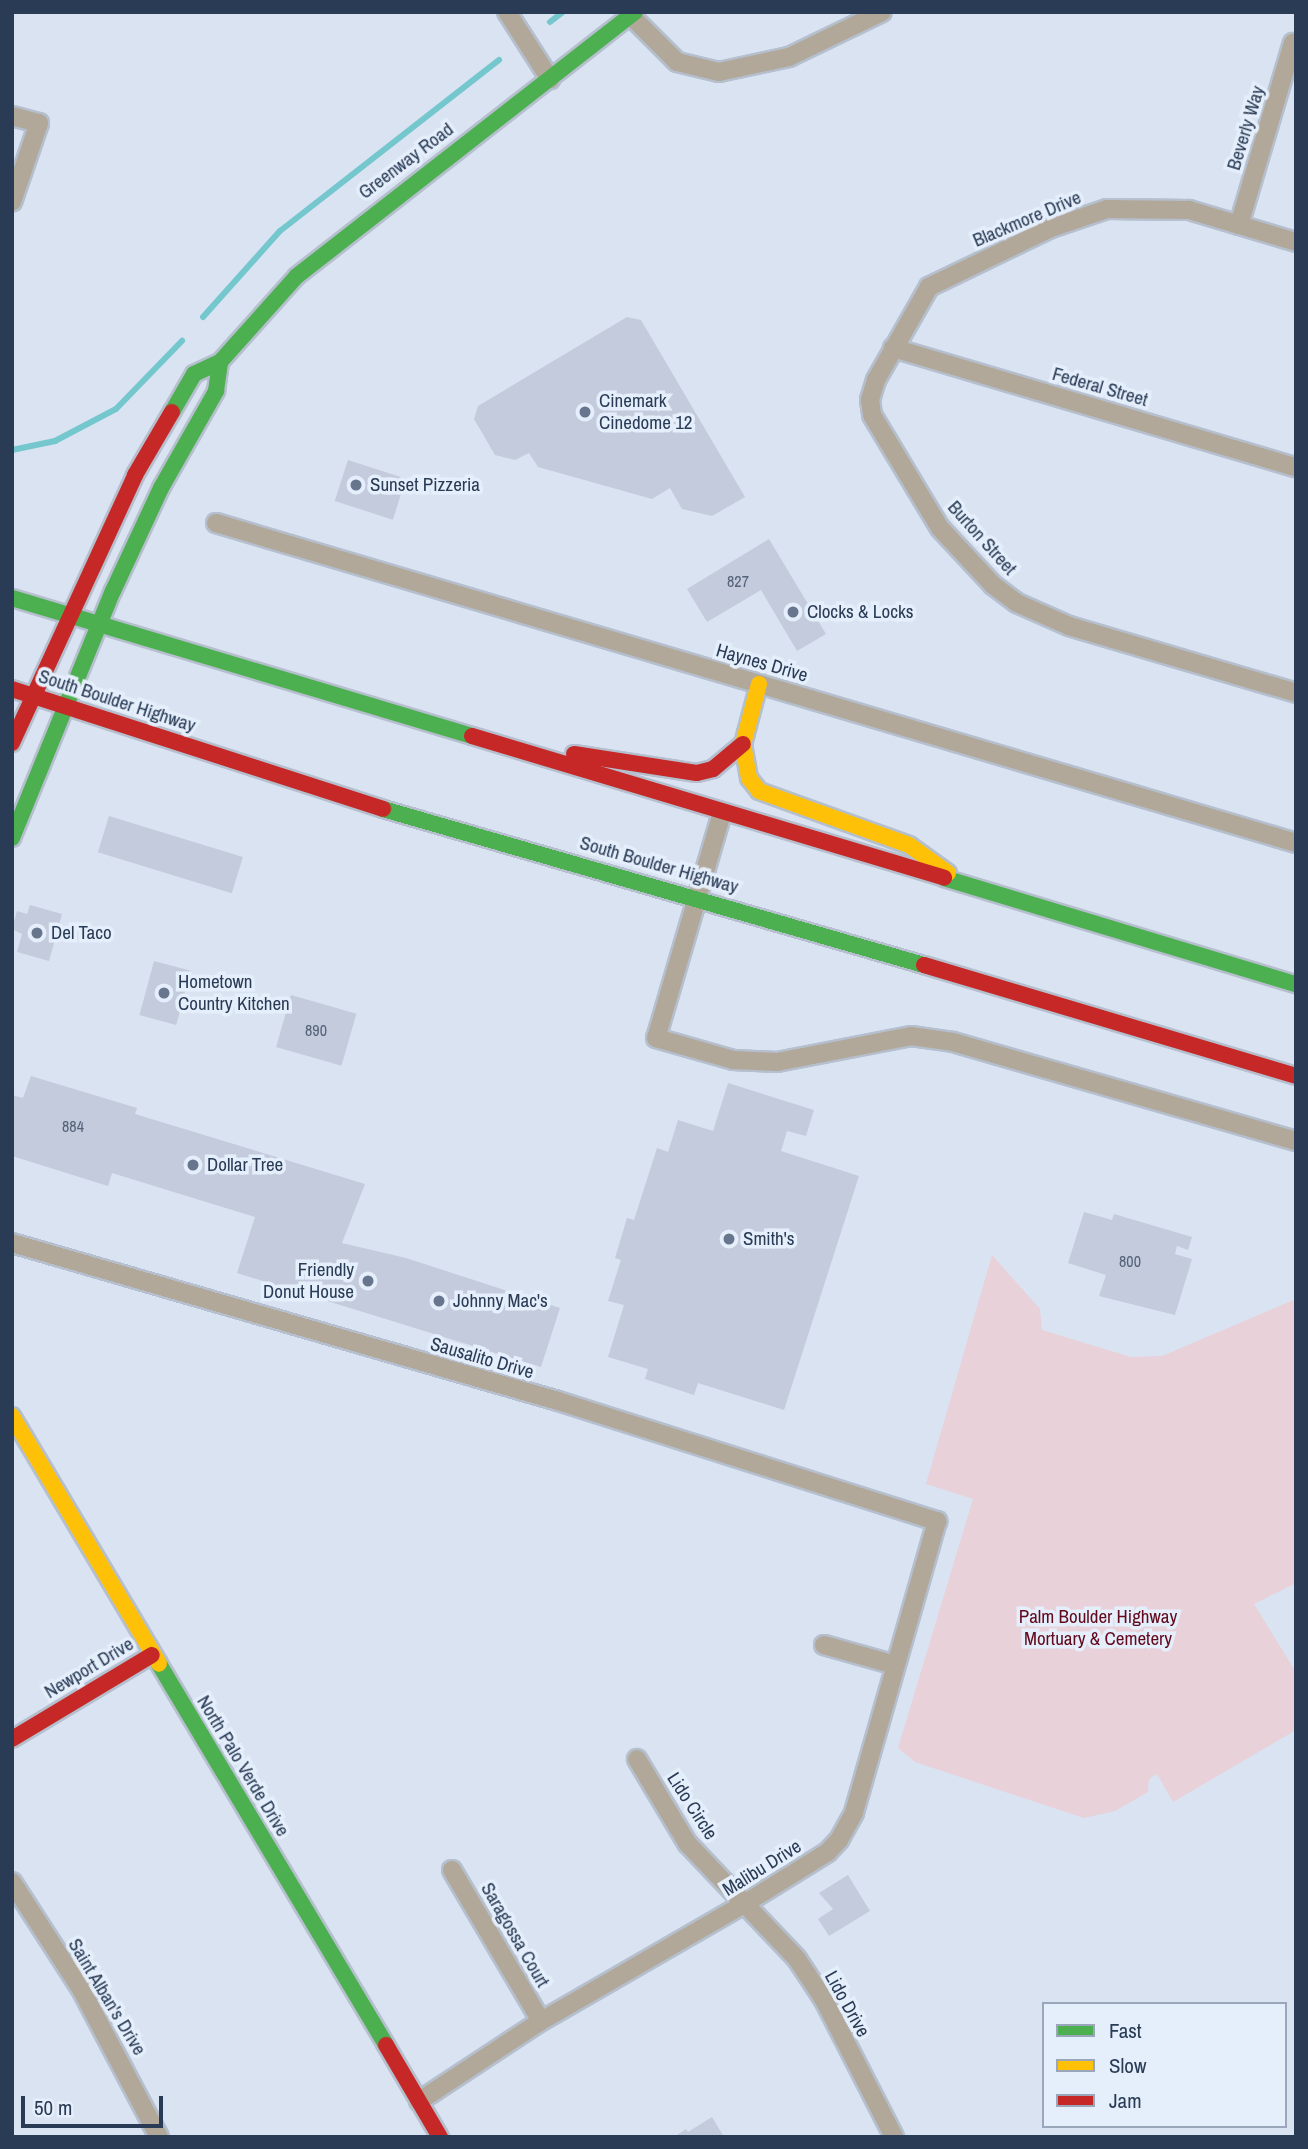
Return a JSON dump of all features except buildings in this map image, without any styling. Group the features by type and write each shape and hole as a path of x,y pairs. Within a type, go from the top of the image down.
{"main road":[{"name":"Greenway Road","path":"12,743 169,411 194,374 220,362 297,276 633,14"},
{"path":"12,838 99,623 161,488 216,391 220,362"},
{"path":"12,598 1296,984"},
{"path":"759,684 743,744 750,778 759,791 909,845 965,885"},
{"name":"South Boulder Highway","path":"12,689 339,797 696,897 1296,1076"},
{"path":"507,748 697,773 713,769 743,744"},
{"name":"North Palo Verde Drive","path":"12,1416 440,2137"},
{"name":"Newport Drive","path":"12,1740 152,1655"}],"street":[{"path":"506,12 550,79"},
{"path":"633,14 677,62 719,72 789,57 882,12"},
{"name":"Beverly Way","path":"1239,225 1293,43"},
{"path":"12,116 39,124 12,202"},
{"name":"Blackmore Drive","path":"893,348 929,287 1051,228 1107,209 1189,210 1296,242"},
{"name":"Federal Street","path":"893,348 1296,467"},
{"name":"Burton Street","path":"893,348 876,380 872,415 940,528 993,585 1017,603 1069,626 1296,694"},
{"name":"Haynes Drive","path":"216,523 1296,843"},
{"path":"722,813 656,1038 733,1060 777,1062 911,1037 953,1042 1296,1140"},
{"name":"Sausalito Drive","path":"12,1244 558,1401 937,1521"},
{"name":"Malibu Drive","path":"419,2101 541,2021 744,1904 828,1852 839,1840 854,1813 937,1521"},
{"path":"824,1645 895,1665"},
{"name":"Lido Circle","path":"637,1759 687,1843 744,1904"},
{"name":"Saragossa Court","path":"452,1870 541,2021"},
{"name":"Saint Alban's Drive","path":"12,1882 81,1989 159,2137"},
{"name":"Lido Drive","path":"744,1904 797,1959 824,2000 894,2137"}],"green space":[{"name":"Palm Boulder Highway Mortuary & Cemetery","path":"992,1255 1040,1309 1042,1330 1131,1357 1162,1356 1296,1299 1296,1583 1254,1604 1296,1672 1296,1730 1173,1802 1157,1774 1149,1779 1148,1792 1115,1811 1084,1818 915,1762 898,1748 973,1499 926,1484"}],"waterway":[{"path":"550,22 563,12"},
{"path":"203,317 280,231 499,60"},
{"path":"12,450 55,441 116,409 182,341"}],"traffic: fast":[{"path":"172,412 194,374 220,362 297,276 635,12"},
{"path":"12,838 113,591 161,488 216,391 220,362"},
{"path":"12,598 472,736"},
{"path":"383,809 924,965"},
{"path":"944,878 1296,984"},
{"path":"159,1664 386,2045"}],"traffic: slow":[{"path":"759,684 743,744 749,778 759,791 909,845 948,873"},
{"path":"12,1416 159,1664"}],"traffic: jam":[{"path":"12,743 135,475 172,412"},
{"path":"12,689 383,809"},
{"path":"472,736 944,878"},
{"path":"574,754 697,773 713,769 743,744"},
{"path":"924,965 1296,1076"},
{"path":"12,1739 152,1655"},
{"path":"386,2045 440,2137"}],"place":[{"name":"Cinemark Cinedome 12","path":"585,412"},
{"name":"Sunset Pizzeria","path":"356,485"},
{"name":"Clocks & Locks","path":"793,612"},
{"name":"Del Taco","path":"37,933"},
{"name":"Hometown Country Kitchen","path":"164,993"},
{"name":"Dollar Tree","path":"193,1165"},
{"name":"Smith's","path":"729,1239"},
{"name":"Friendly Donut House","path":"368,1281"},
{"name":"Johnny Mac's","path":"439,1301"}]}
